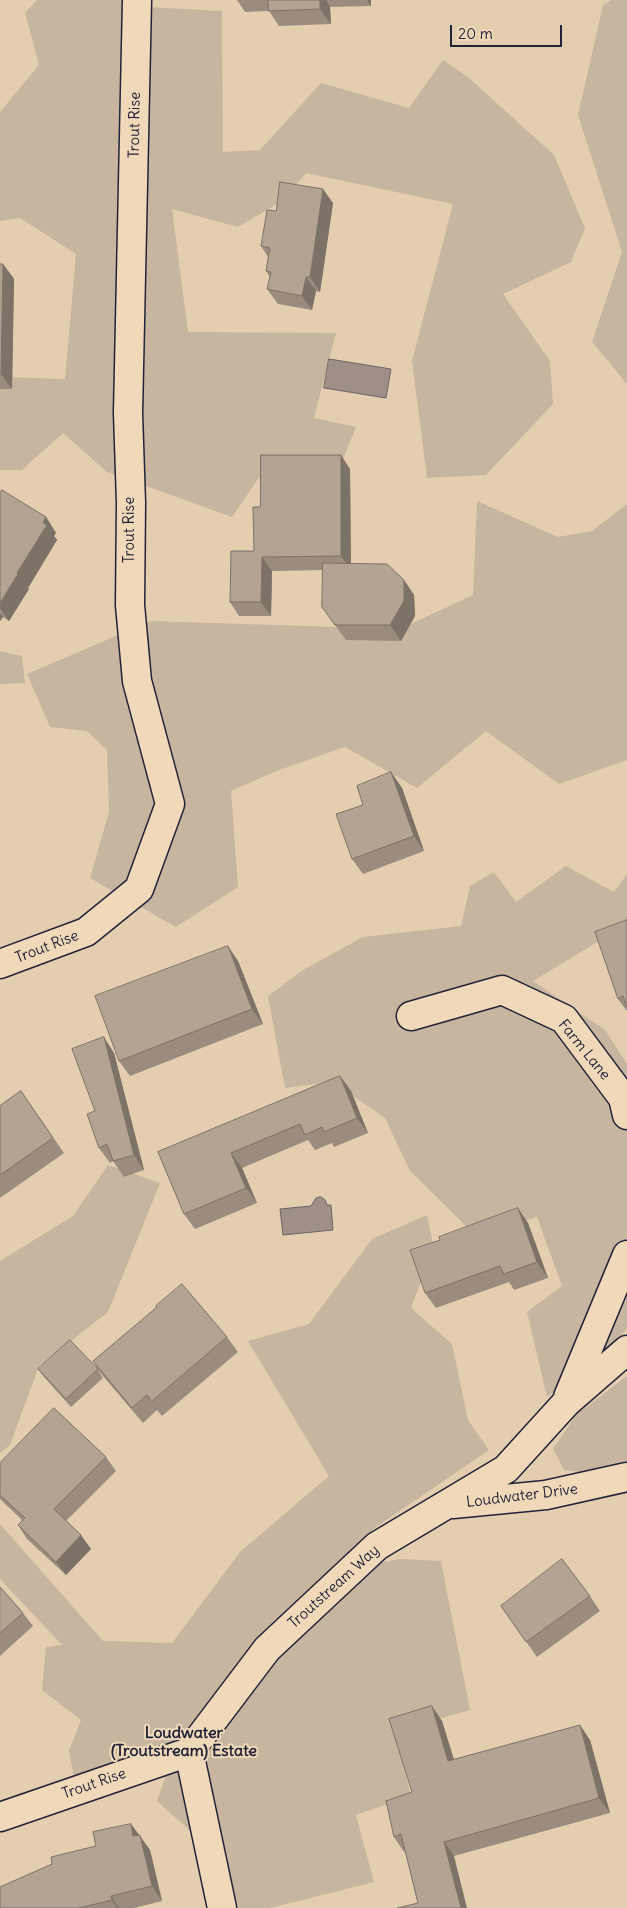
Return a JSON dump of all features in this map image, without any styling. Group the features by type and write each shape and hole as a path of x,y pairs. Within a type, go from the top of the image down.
{"street":[{"name":"Trout Rise","path":"0,964 86,932 139,889 170,804 137,681 130,605 131,503 128,413 137,0"},
{"name":"Farm Lane","path":"411,1016 502,990 564,1019 623,1098 627,1115"},
{"path":"566,1402 627,1255"},
{"name":"Troutstream Way","path":"189,1752 267,1649 377,1546 506,1469 566,1402 627,1350"},
{"name":"Loudwater Drive","path":"446,1505 546,1496 627,1477"},
{"name":"Trout Rise","path":"0,1816 189,1752"},
{"path":"189,1752 222,1908"}],"shaded area":[{"path":"37,0 128,0 128,6 222,11 223,152 260,150 321,83 409,108 443,60 469,78 554,155 585,228 571,262 503,294 550,361 553,404 486,475 427,478 412,361 453,204 306,173 282,201 238,227 172,209 188,332 336,333 314,418 356,427 343,459 271,460 232,517 107,472 63,433 22,470 0,470 0,377 65,379 76,254 20,218 0,221 0,112 39,65 25,13"},
{"path":"611,0 627,0 627,384 592,342 622,252 578,115 603,5"},
{"path":"329,359 391,369 386,398 324,388"},
{"path":"477,501 558,537 592,531 627,504 627,760 559,784 486,731 417,788 345,747 279,770 231,791 238,887 176,927 90,878 109,812 107,750 87,731 50,727 27,674 151,621 400,629 473,595"},
{"path":"0,651 22,656 25,683 0,684"},
{"path":"566,866 614,892 627,874 627,926 622,927 533,981 605,1030 627,1064 627,1328 618,1341 547,1397 527,1312 562,1286 537,1217 474,1234 410,1171 385,1118 333,1082 285,1088 268,996 303,970 363,937 461,926 470,886 494,872 516,902"},
{"path":"108,1165 160,1183 108,1312 39,1366 10,1445 0,1453 0,1261 73,1216"},
{"path":"321,1197 327,1205 331,1205 333,1230 283,1235 280,1209 311,1206 316,1198"},
{"path":"427,1215 434,1248 411,1308 452,1344 468,1420 489,1450 373,1529 321,1584 378,1563 400,1559 441,1561 470,1710 395,1731 411,1796 356,1815 374,1882 270,1908 239,1908 225,1862 157,1801 179,1739 74,1777 69,1751 81,1720 42,1690 46,1647 62,1645 0,1579 0,1524 103,1641 172,1643 240,1552 329,1476 248,1341 309,1324 372,1239"},
{"path":"627,1376 627,1462 588,1473 564,1470 553,1449 576,1415"}],"building":[{"path":"268,0 320,0 320,9 269,11"},
{"path":"280,182 323,189 310,277 306,277 302,296 267,289 271,272 266,271 270,248 261,246 267,210 276,211"},
{"path":"0,264 3,264 1,374 0,374"},
{"path":"261,455 341,455 341,556 262,557 261,602 230,602 231,551 254,551 253,507 260,507"},
{"path":"2,490 46,517 43,523 47,525 0,603 0,493"},
{"path":"323,563 387,564 404,580 404,601 390,625 335,625 322,607"},
{"path":"391,772 414,836 352,859 336,814 363,805 357,786"},
{"path":"627,920 627,1007 623,996 618,999 595,932"},
{"path":"228,946 252,1009 119,1061 95,996"},
{"path":"104,1037 134,1155 113,1161 107,1144 99,1148 87,1114 95,1111 72,1049"},
{"path":"340,1076 357,1118 324,1132 322,1127 305,1135 300,1124 231,1153 246,1188 184,1214 158,1152"},
{"path":"21,1091 53,1138 0,1175 0,1106"},
{"path":"518,1208 537,1262 504,1274 500,1266 425,1293 410,1250 440,1240 439,1237"},
{"path":"182,1284 227,1337 152,1401 147,1395 132,1408 93,1361"},
{"path":"70,1340 98,1369 66,1399 38,1369"},
{"path":"54,1408 106,1457 54,1509 81,1535 56,1562 18,1525 25,1518 0,1495 0,1463"},
{"path":"562,1559 590,1596 526,1642 501,1606"},
{"path":"0,1587 23,1613 0,1633"},
{"path":"432,1706 448,1761 580,1725 599,1798 444,1842 461,1908 397,1908 418,1903 401,1834 394,1837 386,1801 412,1792 389,1719"},
{"path":"131,1824 133,1836 140,1835 152,1886 111,1896 112,1900 79,1908 0,1908 0,1887 52,1864 51,1857 96,1846 93,1832"}],"district":[{"name":"Loudwater (Troutstream) Estate","path":"184,1742"}]}
